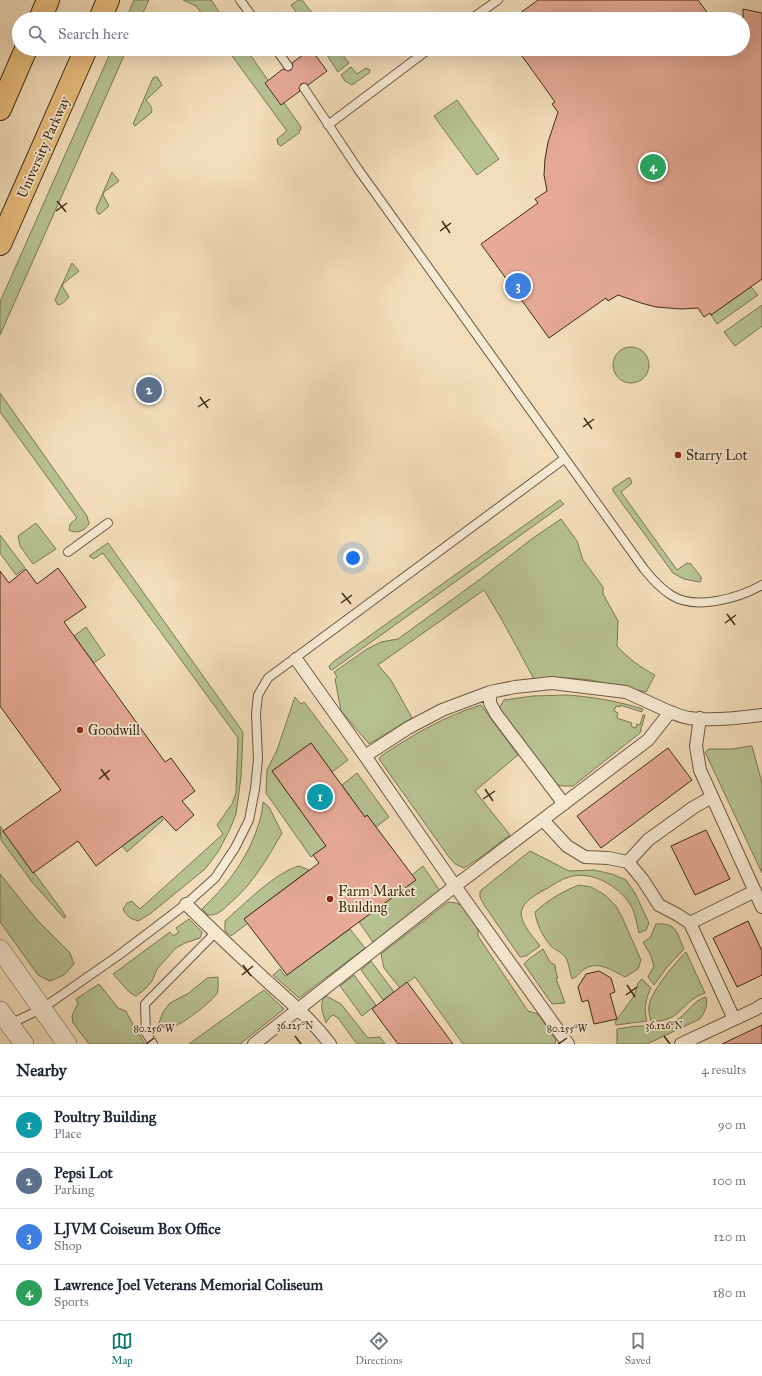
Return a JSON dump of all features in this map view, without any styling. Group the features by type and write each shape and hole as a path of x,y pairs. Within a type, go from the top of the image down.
{"main road":[{"path":"43,12 48,0"},
{"path":"103,12 108,0"},
{"path":"0,109 23,56"},
{"name":"University Parkway","path":"0,244 83,56"}],"street":[{"path":"296,659 568,1044"},
{"path":"365,756 408,728 442,710 490,692 515,687 552,683 626,692 670,712 689,718 744,718 762,715"},
{"path":"490,692 490,703 496,714 564,804"},
{"path":"254,1044 455,886 648,740 670,712"},
{"path":"700,718 696,746 700,770 762,907"},
{"path":"628,862 648,840 694,807 712,797"},
{"path":"543,820 567,846 585,857 608,858 628,862 643,880 658,905 678,914 690,923 734,1019"},
{"path":"690,923 755,891"},
{"path":"186,904 215,933 299,1008 319,1028 330,1044"},
{"path":"0,949 67,1044"},
{"path":"680,1044 762,1005"},
{"path":"5,1018 24,1044"}],"lane":[{"path":"240,0 249,12"},
{"path":"481,12 498,0"},
{"path":"281,56 288,66"},
{"path":"328,125 420,56"},
{"path":"304,88 358,169 564,459 658,586 672,596 685,601 700,602 717,601 738,595 762,585"},
{"path":"5,1018 43,1008 119,955 186,904 215,878 243,834 248,820 255,789 258,759 256,714 258,695 268,678 296,659 564,459"},
{"path":"68,552 108,523"},
{"path":"153,1044 146,1033 145,1004 215,933"}],"green space":[{"path":"134,0 149,0 143,12 129,12"},
{"path":"183,0 211,0 219,12 201,12 196,6"},
{"path":"298,0 302,0 311,12 296,12 291,5"},
{"path":"109,56 124,56 0,335 0,302"},
{"path":"232,56 251,56 301,127 299,133 281,146 278,144 277,139 287,131"},
{"path":"328,56 344,56 349,63 338,72"},
{"path":"351,67 357,74 366,68 370,70 369,73 352,85 345,81 341,75"},
{"path":"157,77 162,85 146,100 151,106 152,111 135,126 133,124 153,78"},
{"path":"457,100 499,159 477,175 434,116"},
{"path":"112,172 119,181 104,192 103,195 109,206 98,214 96,209"},
{"path":"72,263 79,271 62,286 69,297 58,305 55,300"},
{"path":"751,287 758,295 717,324 711,315"},
{"path":"762,305 762,326 735,346 724,332"},
{"path":"635,347 644,352 648,358 648,372 644,378 635,383 627,383 618,378 614,372 613,361 618,352 624,348"},
{"path":"0,393 87,516 89,524 83,530 75,532 69,530 70,524 77,518 0,412"},
{"path":"630,478 632,483 621,492 677,570 687,563 691,564 701,577 701,581 699,582 684,579 673,573 613,491 613,488"},
{"path":"560,500 564,504 332,670 330,669 329,666 333,662"},
{"path":"561,519 577,541 583,560 603,587 603,594 618,621 617,646 635,662 655,675 646,692 590,680 570,678 534,679 484,590 378,665 391,680 412,718 369,744 341,711 335,679 337,677 334,672 367,649 381,642 398,639 479,580 533,538"},
{"path":"36,523 56,549 33,564 20,546 18,536"},
{"path":"0,535 25,568 16,575 0,553"},
{"path":"108,543 243,732 241,777 236,814 218,852 205,869 150,914 138,921 129,917 124,911 123,909 127,903 132,901 140,909 223,834 217,825 232,804 236,793 238,738 103,553 94,559 89,556"},
{"path":"86,627 105,655 94,663 74,636"},
{"path":"567,695 605,700 643,709 642,712 620,705 620,707 616,706 614,711 618,713 617,718 632,723 631,726 636,728 637,724 640,725 643,715 645,715 640,733 573,786 554,784 500,712 500,707 504,700 533,696"},
{"path":"295,697 301,704 304,702 348,760 332,772 311,743 272,771 320,837 359,809 342,785 357,773 389,817 376,827 367,815 311,857 266,793 267,770 277,750"},
{"path":"481,705 518,755 475,791 510,835 464,868 455,864 449,857 379,759 393,748 429,727 468,709"},
{"path":"752,746 762,783 762,873 705,752 709,749 732,749"},
{"path":"263,802 269,807 282,833 265,862 238,896 217,914 208,915 202,909 234,874 246,854 259,824"},
{"path":"161,817 163,820 127,852 122,846"},
{"path":"0,826 66,917 64,918 32,882 1,840"},
{"path":"530,851 569,871 594,870 612,874 626,880 635,893 649,923 646,930 639,933 632,907 619,891 604,881 578,875 558,882 526,902 522,909 522,919 540,946 526,956 520,957 484,905 480,897 480,891"},
{"path":"299,866 309,870 245,918 248,923 231,936 225,931 225,921 250,898 280,875"},
{"path":"423,866 440,891 373,942 359,922 415,879 412,875"},
{"path":"0,874 38,921 70,953 74,964 64,975 50,981 38,975 0,922"},
{"path":"579,885 591,887 605,895 616,906 622,917 641,960 638,969 625,977 604,967 592,966 572,979 566,958 563,954 551,946 540,930 535,912 556,896"},
{"path":"448,902 463,906 478,926 478,936 528,1011 538,1014 556,1040 555,1044 463,1044 415,977 400,988 384,968 381,954"},
{"path":"189,919 202,932 200,938 176,948 157,969 152,981 145,989 136,996 130,993 113,974 170,932 173,936 179,932 176,928"},
{"path":"656,924 668,925 675,929 684,949 667,967 654,985 648,977 654,966 651,956 643,942 650,938"},
{"path":"350,929 365,948 299,998 273,975 280,969 285,976 287,975"},
{"path":"543,949 550,962 555,965 558,978 556,978 565,1003 552,1004 524,964"},
{"path":"686,952 705,993 697,996 675,1015 661,1021 651,1021 649,1008 654,993 670,970"},
{"path":"371,961 394,992 383,1000 361,970"},
{"path":"354,975 376,1005 362,1016 340,986"},
{"path":"218,977 217,993 198,1011 175,1026 168,1026 159,1023 163,1012 170,1003 189,993 207,978"},
{"path":"642,979 651,988 646,1004 645,1013 647,1021 616,1025 615,1022 634,996 638,983"},
{"path":"99,984 118,1008 126,1011 145,1044 89,1044 73,1023 72,1016 78,1003 76,999"},
{"path":"264,990 284,1009 240,1044 189,1044"},
{"path":"326,996 341,1004 368,1038 380,1037 385,1044 357,1044 338,1018 333,1015 326,1023 322,1002"},
{"path":"706,997 706,1008 700,1019 647,1044 617,1044 617,1029 635,1026 658,1026 671,1023 679,1018 697,1001"}],"building":[{"path":"538,0 698,0 707,12 522,12"},
{"path":"743,9 762,13 762,279 711,315 710,313 704,317 698,308 681,309 656,307 618,295 608,301 606,298 549,338 481,244 538,203 535,199 547,191 544,175 545,159 548,142 558,112 552,104 555,102 522,56 750,56 750,12 743,12"},
{"path":"302,56 316,56 327,71 308,85 304,83 301,84 299,88 300,91 281,105 265,83 283,69 288,71 291,70 293,66 292,63"},
{"name":"Goodwill","path":"58,568 86,607 64,622 165,762 171,758 195,791 182,801 194,815 176,831 162,816 96,866 78,841 33,873 3,831 61,790 0,706 0,571 9,583 26,569 37,584"},
{"name":"Farm Market Building","path":"311,743 365,817 367,815 416,880 287,975 244,919 319,863 313,855 326,846 272,771"},
{"path":"668,748 692,780 601,848 577,816"},
{"path":"706,830 730,879 695,895 671,846"},
{"path":"748,921 762,951 762,975 737,987 713,938"},
{"path":"599,971 611,978 615,992 610,994 617,1019 594,1024 588,1000 582,1002 578,987 586,974"},
{"path":"407,982 453,1044 398,1044 372,1009"},
{"path":"762,1025 762,1044 722,1044"}],"place":[{"name":"Lawrence Joel Veterans Memorial Coliseum","path":"653,167"},
{"name":"LJVM Coiseum Box Office","path":"518,286"},
{"name":"Pepsi Lot","path":"149,390"},
{"name":"Starry Lot","path":"678,455"},
{"name":"Goodwill","path":"80,730"},
{"name":"Poultry Building","path":"320,797"},
{"name":"Farm Market Building","path":"330,899"}]}
